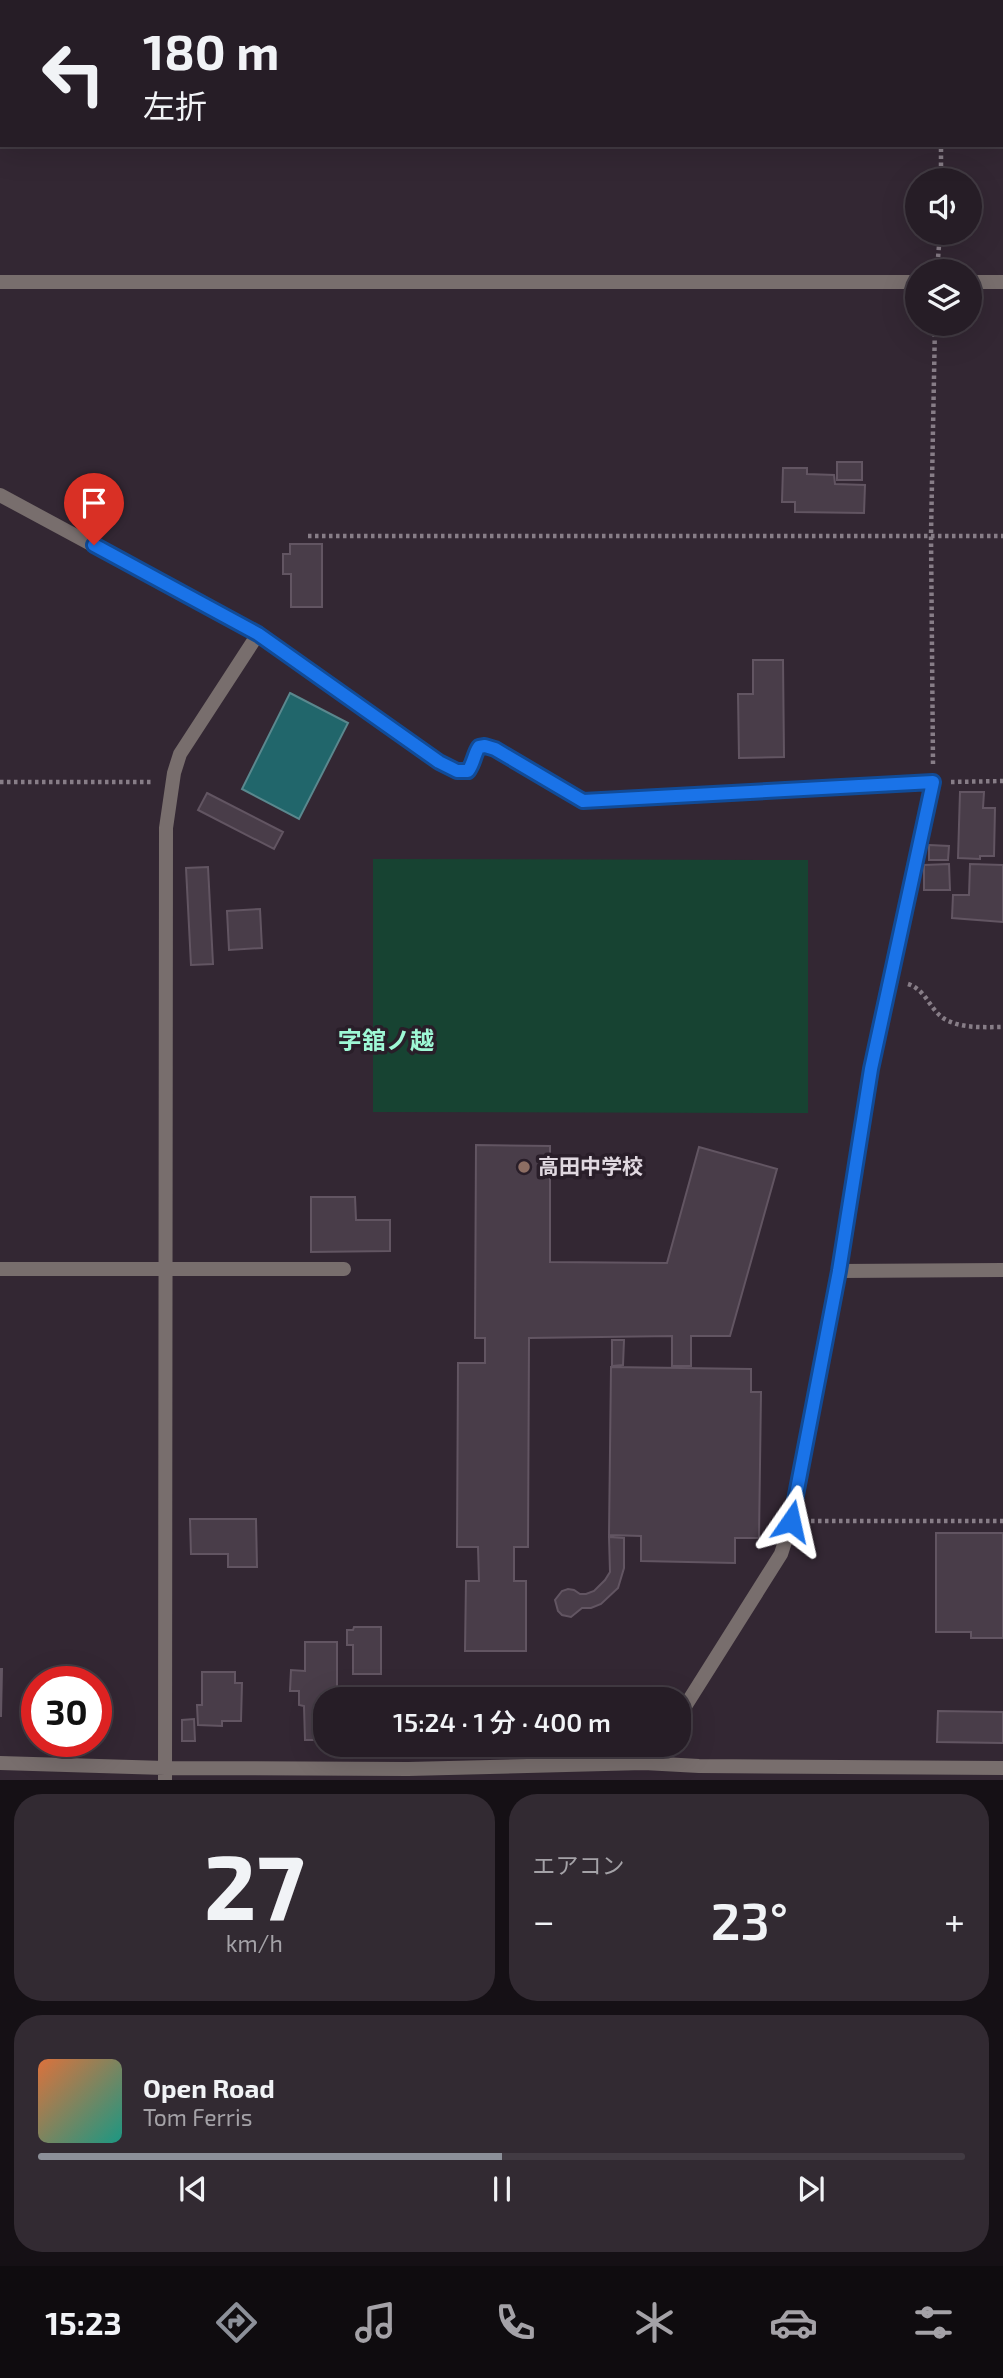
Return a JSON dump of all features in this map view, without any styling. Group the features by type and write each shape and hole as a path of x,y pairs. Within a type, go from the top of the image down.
{"street":[{"path":"0,282 905,282"},
{"path":"982,282 1003,282"},
{"path":"0,495 258,634 439,762 457,771 468,771 479,747 485,746 495,749 583,801 933,782 871,1069 839,1271 791,1521 781,1554 691,1697"},
{"path":"165,1774 166,828 180,754 258,634"},
{"path":"0,1269 344,1269"},
{"path":"839,1271 1003,1270"},
{"path":"649,1763 653,1757"},
{"path":"0,1763 165,1774 649,1763 665,1772 700,1773 1003,1768"}],"path":[{"path":"941,168 942,147"},
{"path":"935,336 931,536 933,782 1003,781"},
{"path":"308,536 1003,536"},
{"path":"0,782 173,782"},
{"path":"890,982 916,987 943,1018 956,1024 1003,1027"},
{"path":"791,1521 1003,1521"}],"green space":[{"path":"373,859 808,860 808,1113 373,1112"}],"water":[{"path":"290,693 348,723 299,819 242,789"}],"building":[{"path":"837,462 862,462 862,480 837,480"},
{"path":"783,468 807,468 807,474 834,475 835,484 865,485 864,513 795,512 795,502 782,502"},
{"path":"290,544 322,544 322,607 291,607 291,574 283,574 283,554 290,554"},
{"path":"753,660 783,660 784,757 739,758 738,694 753,694"},
{"path":"960,792 984,792 983,808 995,808 994,856 980,856 980,859 958,858"},
{"path":"207,793 283,832 274,849 198,810"},
{"path":"929,845 949,846 948,860 929,860"},
{"path":"949,864 950,890 924,890 924,865"},
{"path":"970,864 1003,865 1003,922 952,918 953,895 969,895"},
{"path":"208,867 213,964 191,965 186,868"},
{"path":"260,909 262,948 229,950 227,911"},
{"path":"476,1145 550,1146 550,1262 667,1263 699,1147 777,1169 730,1336 691,1336 691,1366 672,1366 672,1336 529,1338 528,1547 514,1547 514,1581 526,1581 526,1651 465,1651 466,1581 479,1581 478,1547 457,1547 458,1363 485,1363 485,1338 475,1338"},
{"path":"311,1197 355,1197 356,1220 390,1220 390,1251 311,1252"},
{"path":"612,1340 624,1340 623,1365 612,1366"},
{"path":"611,1367 751,1369 751,1392 761,1392 759,1538 735,1538 735,1563 641,1561 641,1536 609,1535"},
{"path":"190,1519 256,1519 257,1567 228,1567 228,1554 191,1554"},
{"path":"936,1533 1003,1533 1003,1638 971,1638 971,1632 936,1632"},
{"path":"609,1537 624,1538 624,1568 618,1588 601,1604 582,1608 571,1617 562,1615 555,1600 562,1591 568,1589 586,1594 594,1591 610,1572"},
{"path":"354,1627 381,1627 381,1674 353,1674 353,1645 347,1645 347,1630 353,1630"},
{"path":"305,1642 337,1642 337,1687 313,1687 313,1740 305,1740 304,1706 299,1705 299,1691 290,1691 291,1670 305,1671"},
{"path":"2,1669 1,1716 0,1716"},
{"path":"202,1672 235,1672 235,1683 242,1683 241,1721 222,1721 222,1726 198,1725 197,1705 202,1705"},
{"path":"938,1711 1003,1712 1003,1743 937,1742"},
{"path":"194,1719 195,1741 182,1741 182,1720"}],"place":[{"name":"高田中学校","path":"524,1167"}],"district":[{"name":"字舘ノ越","path":"386,1041"}],"route":[{"path":"94,545 258,634 439,762 457,771 468,771 479,747 485,746 495,749 583,801 933,782 871,1069 839,1271 791,1521"}]}
